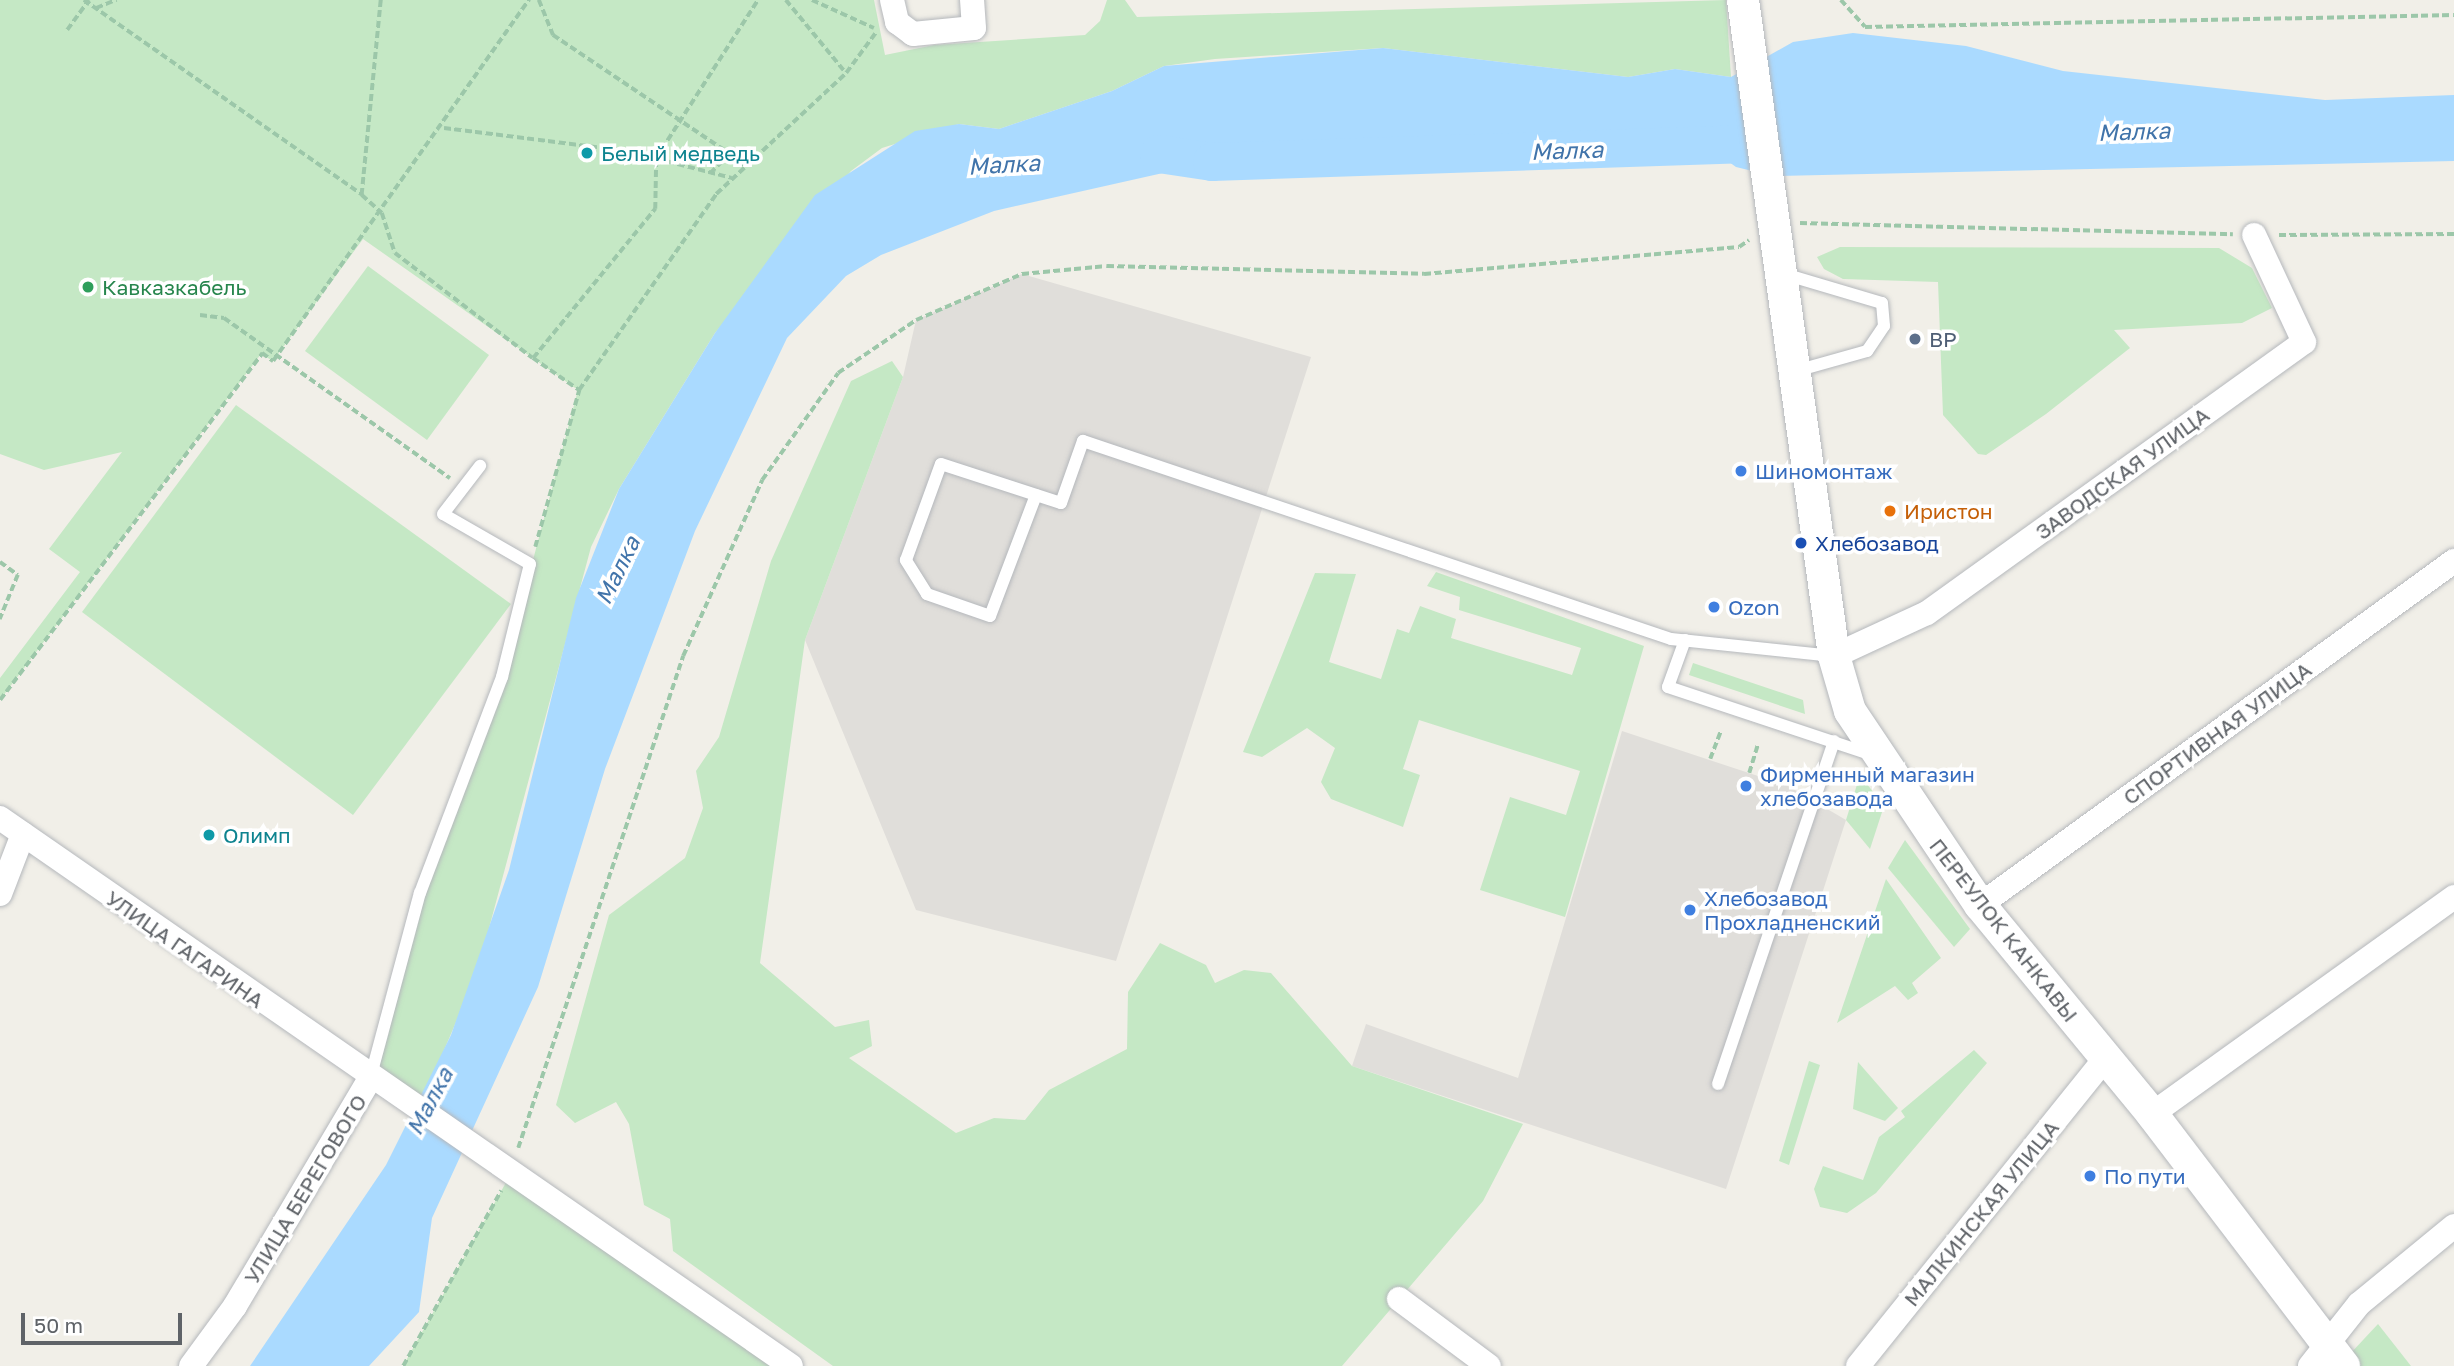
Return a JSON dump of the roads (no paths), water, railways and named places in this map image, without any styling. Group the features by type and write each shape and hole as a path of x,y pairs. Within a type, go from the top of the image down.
{"street":[{"path":"888,15 913,34 974,28 972,0"},
{"name":"ПЕРЕУЛОК КАНКАВЫ","path":"1743,0 1834,656 1850,710 1878,757 1980,905 2151,1114 2327,1359"},
{"name":"ЗАВОДСКАЯ УЛИЦА","path":"1834,656 1927,613 2304,342 2254,235"},
{"name":"СПОРТИВНАЯ УЛИЦА","path":"1980,905 2454,561"},
{"name":"УЛИЦА ГАГАРИНА","path":"0,818 370,1079 511,1171 791,1366"},
{"path":"0,894 23,834"},
{"path":"2151,1114 2454,897"},
{"name":"МАЛКИНСКАЯ УЛИЦА","path":"1858,1366 2105,1059"},
{"name":"УЛИЦА БЕРЕГОВОГО","path":"191,1366 235,1306 370,1079"},
{"path":"2327,1359 2359,1304 2454,1226"},
{"path":"1399,1298 1489,1366"}],"lane":[{"path":"1780,274 1867,296 1881,303 1883,315 1879,340 1867,351 1793,372"},
{"path":"1036,495 990,616 927,594 906,560 941,464 1061,503 1083,441 1685,640 1834,656"},
{"path":"370,1079 408,932 502,677 530,565 443,514 480,466"},
{"path":"1685,640 1668,687 1878,757"},
{"path":"1718,1084 1834,741"}],"water":[{"path":"1853,33 1966,46 2063,71 2325,100 2454,95 2454,161 1773,176 1736,167 1707,146 1212,162 994,211 881,255 846,276 787,338 695,531 605,769 538,987 432,1218 419,1312 369,1366 250,1366 386,1165 451,1035 509,870 576,598 619,489 715,333 815,195 915,131 959,124 999,129 1112,91 1164,66 1383,48 1628,77 1675,69 1731,77 1793,42"}],"waterway":[{"name":"Малка","path":"1159,154 1212,162 1749,144"}],"place":[{"name":"Белый медведь","path":"587,153"},
{"name":"Кавказкабель","path":"88,287"},
{"name":"BP","path":"1915,339"},
{"name":"Шиномонтаж","path":"1741,471"},
{"name":"Иристон","path":"1890,511"},
{"name":"Хлебозавод","path":"1801,543"},
{"name":"Ozon","path":"1714,607"},
{"name":"Фирменный магазин хлебозавода","path":"1746,786"},
{"name":"Олимп","path":"209,835"},
{"name":"Хлебозавод Прохладненский","path":"1690,910"},
{"name":"По пути","path":"2090,1176"}]}
